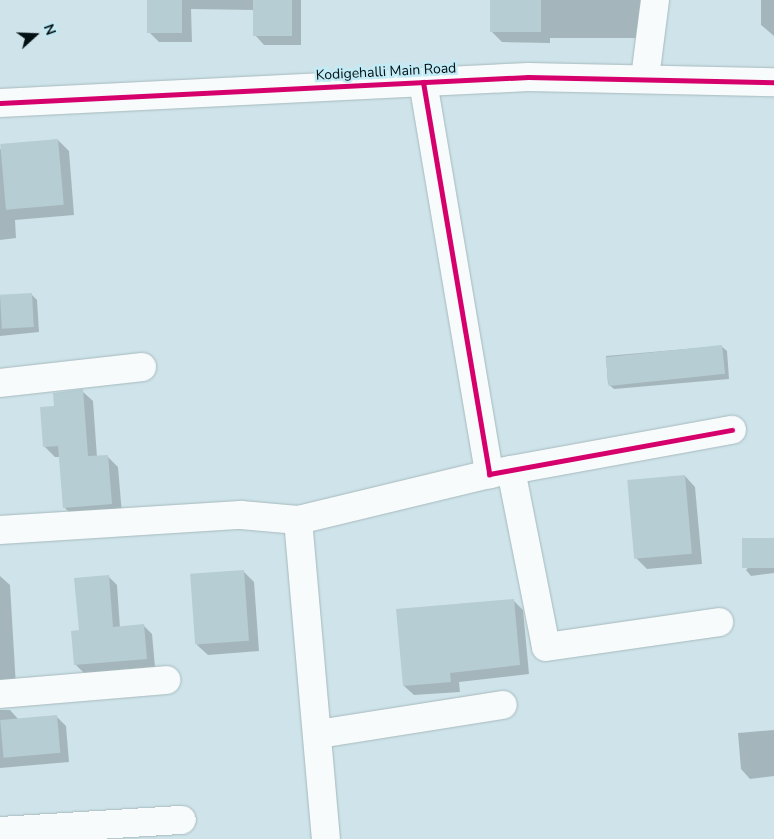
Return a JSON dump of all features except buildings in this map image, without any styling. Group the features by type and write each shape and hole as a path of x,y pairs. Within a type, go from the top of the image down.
{"street":[{"path":"645,78 655,0"},
{"name":"Kodigehalli Main Road","path":"0,103 528,77 774,82"},
{"path":"423,82 500,472 546,647 719,622"},
{"path":"0,383 142,367"},
{"path":"0,530 241,515 298,520 500,472 732,430"},
{"path":"298,520 319,734 326,839"},
{"path":"0,694 166,680"},
{"path":"319,734 503,706"},
{"path":"0,830 182,820"}],"cycle path":[{"path":"0,103 528,77 774,82"},
{"path":"423,82 489,474 732,430"}]}
